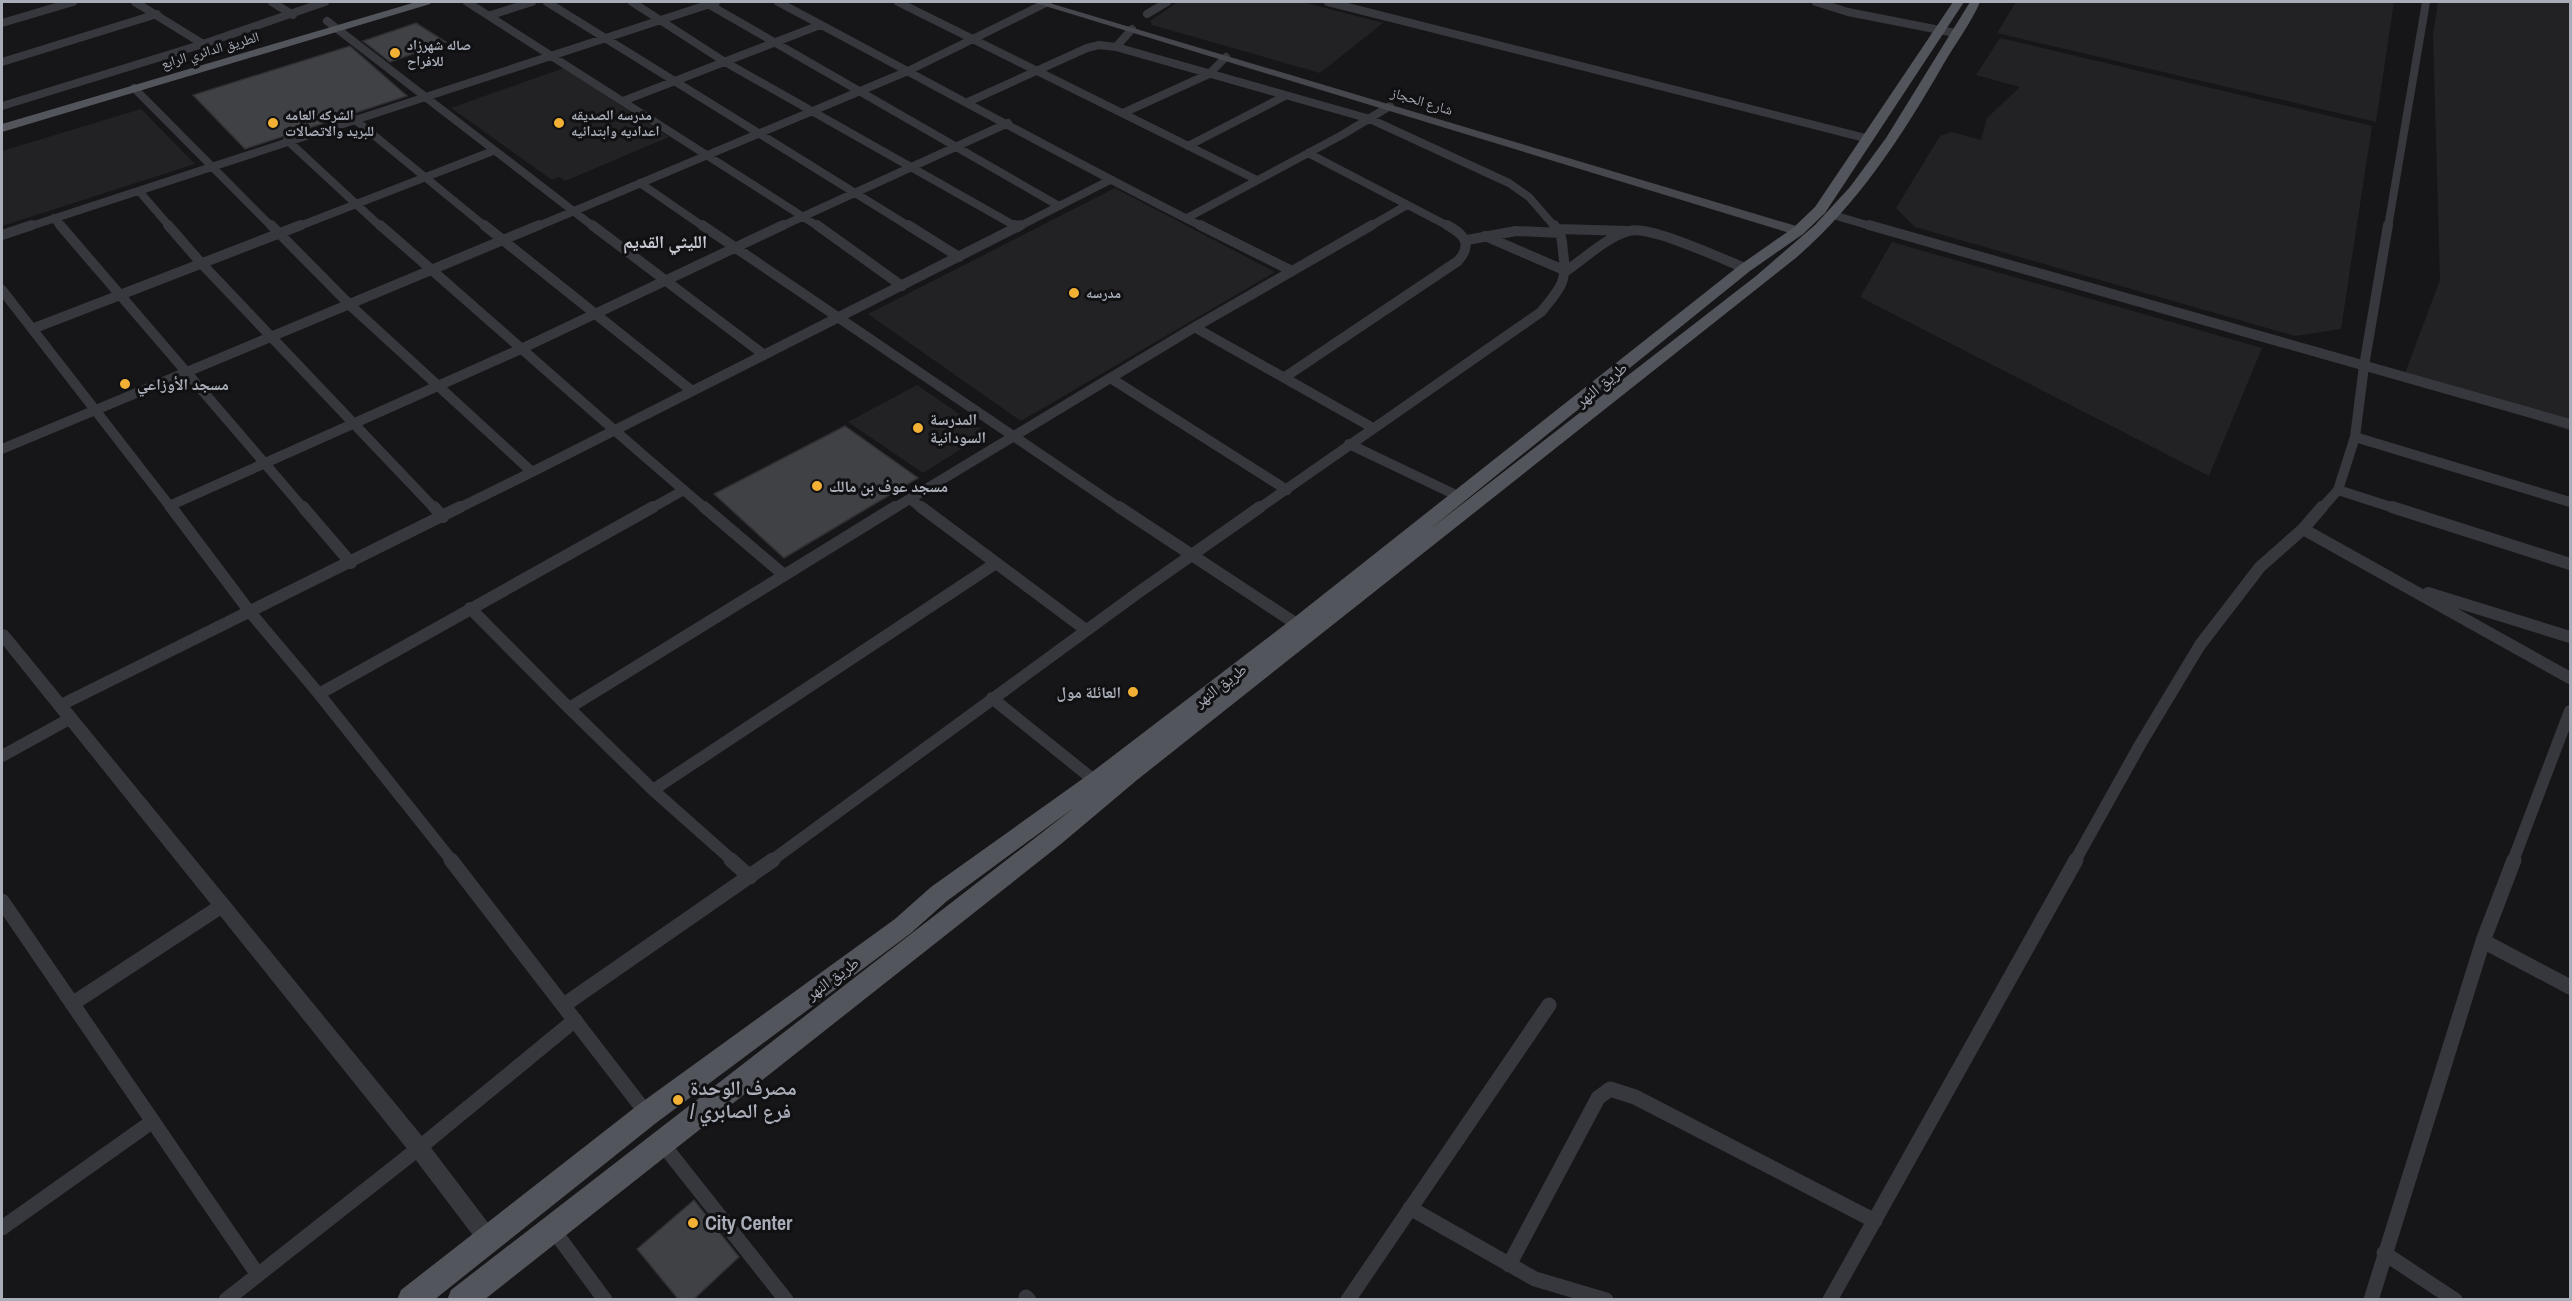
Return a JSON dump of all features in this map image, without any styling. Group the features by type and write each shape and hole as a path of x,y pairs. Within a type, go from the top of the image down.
{"main road":[{"name":"الطريق الدائري الرابع","path":"2,128 331,25 394,2"},
{"name":"الطريق الدائري الرابع","path":"2,117 331,25 426,2"},
{"name":"شارع الحجاز","path":"1043,2 1798,231"},
{"name":"طريق النهر","path":"461,1299 1760,279 1833,215 1868,174 1947,31 1958,2"},
{"name":"طريق النهر","path":"411,1299 647,1114 903,926 955,883 1095,780 1298,625 1744,268 1798,231 1820,210 1947,31 1975,2"},
{"path":"955,883 970,901"}],"street":[{"path":"2,23 73,2"},
{"path":"135,2 203,44"},
{"path":"272,2 293,15"},
{"path":"2,106 203,44 293,15 325,2"},
{"path":"467,2 491,15 804,216 902,286"},
{"path":"491,15 532,2"},
{"path":"547,2 959,257"},
{"path":"632,2 725,62 814,110 1018,227"},
{"path":"778,2 1008,123 1110,180 1292,271"},
{"path":"898,2 1257,180"},
{"path":"2,449 351,306 908,71 1043,2"},
{"path":"1147,15 1167,2"},
{"path":"1328,2 1869,139"},
{"path":"1816,2 1848,12 1947,31"},
{"path":"1830,1299 2141,743 2200,645 2260,567 2302,529 2338,490 2355,437 2364,366 2426,2"},
{"path":"2,235 139,191 210,165 712,3 773,42 1059,206"},
{"path":"2,62 157,14"},
{"path":"331,25 493,151 763,354"},
{"path":"622,101 820,25"},
{"path":"1116,47 1132,29"},
{"path":"564,1005 750,877 1086,630 1541,312 1559,290 1566,271 1560,231 1529,197 1509,183 1370,119 1116,47 1092,46 968,102"},
{"path":"1123,113 1209,74 1226,57"},
{"path":"134,88 280,232 351,306 532,472"},
{"path":"1188,146 1285,96"},
{"path":"1187,218 1390,106"},
{"path":"354,119 592,314 692,391"},
{"path":"169,506 523,348 663,280 1008,123"},
{"path":"287,140 355,204 523,348 566,390 784,575"},
{"path":"32,329 493,151"},
{"path":"1285,377 1458,261 1466,254 1468,246 1467,240 1460,232 1308,153"},
{"path":"2,756 66,712 250,612 616,431 763,354 1110,180"},
{"path":"640,183 1192,557 1298,625"},
{"path":"139,191 201,263 443,517"},
{"path":"569,708 1013,436 1292,271 1407,206"},
{"path":"1833,215 2571,424"},
{"path":"54,218 351,563"},
{"path":"1467,240 1516,231 1655,233 1744,268"},
{"path":"1566,271 1628,231"},
{"path":"1485,236 1566,271"},
{"path":"2,290 97,410 250,612 319,694 647,1114"},
{"path":"1196,328 1373,428"},
{"path":"1112,379 1287,490"},
{"path":"2355,437 2571,502"},
{"path":"1349,444 1460,497"},
{"path":"319,694 684,489"},
{"path":"2338,490 2571,564"},
{"path":"910,499 1086,630"},
{"path":"2302,529 2571,678"},
{"path":"653,790 996,562"},
{"path":"2404,586 2571,637"},
{"path":"470,608 653,790 750,877"},
{"path":"2,634 419,1148 488,1239"},
{"path":"992,698 1095,780"},
{"path":"2371,1299 2482,941 2571,711"},
{"path":"2,901 258,1275"},
{"path":"72,1004 223,905"},
{"path":"2482,941 2571,987"},
{"path":"1348,1299 1549,1005"},
{"path":"226,1299 419,1148 575,1020"},
{"path":"1509,1264 1598,1098 1610,1089 1635,1097 1875,1221"},
{"path":"2,1227 153,1121"},
{"path":"661,1142 786,1299"},
{"path":"1410,1208 1535,1279 1573,1296 1606,1299"},
{"path":"552,1228 605,1299"},
{"path":"2384,1253 2455,1299"}],"shaded area":[{"path":"1178,2 1303,2 1383,23 1320,73 1152,25 1150,21"},
{"path":"2016,2 2394,2 2376,122 1997,33"},
{"path":"2438,2 2570,2 2570,431 2404,376 2440,280 2433,34"},
{"path":"2000,38 2372,126 2341,329 2295,336 1915,227 1896,208 1940,136 1952,132 1981,140 1987,118 2020,87 1976,75"},
{"name":"مدرسه الصديقه اعداديه وابتدائيه","path":"564,68 669,137 565,181 559,177 552,180 451,108"},
{"path":"141,109 195,164 2,226 2,151"},
{"name":"مدرسه","path":"1115,188 1275,272 1021,421 868,314"},
{"path":"1892,242 2262,348 2209,476 1860,297"},
{"name":"المدرسة السودانية","path":"917,385 987,433 923,473 848,422"}],"building":[{"name":"صاله شهرزاد للافراح","path":"416,23 446,42 390,62 363,41"},
{"name":"الشركه العامه للبريد والاتصالات","path":"350,46 407,96 245,149 193,95"},
{"name":"مسجد عوف بن مالك","path":"845,426 918,478 784,558 714,494"},
{"name":"City Center","path":"694,1200 739,1257 694,1299 678,1299 637,1249"}],"place":[{"name":"صاله شهرزاد للافراح","path":"395,53"},
{"name":"الشركه العامه للبريد والاتصالات","path":"273,123"},
{"name":"مدرسه الصديقه اعداديه وابتدائيه","path":"559,123"},
{"name":"مدرسه","path":"1074,293"},
{"name":"مسجد الأوزاعي","path":"125,384"},
{"name":"المدرسة السودانية","path":"918,428"},
{"name":"مسجد عوف بن مالك","path":"817,486"},
{"name":"العائلة مول","path":"1133,692"},
{"name":"مصرف الوحدة / فرع الصابري","path":"678,1100"},
{"name":"City Center","path":"693,1223"}],"district":[{"name":"الليثي القديم","path":"665,242"}]}
